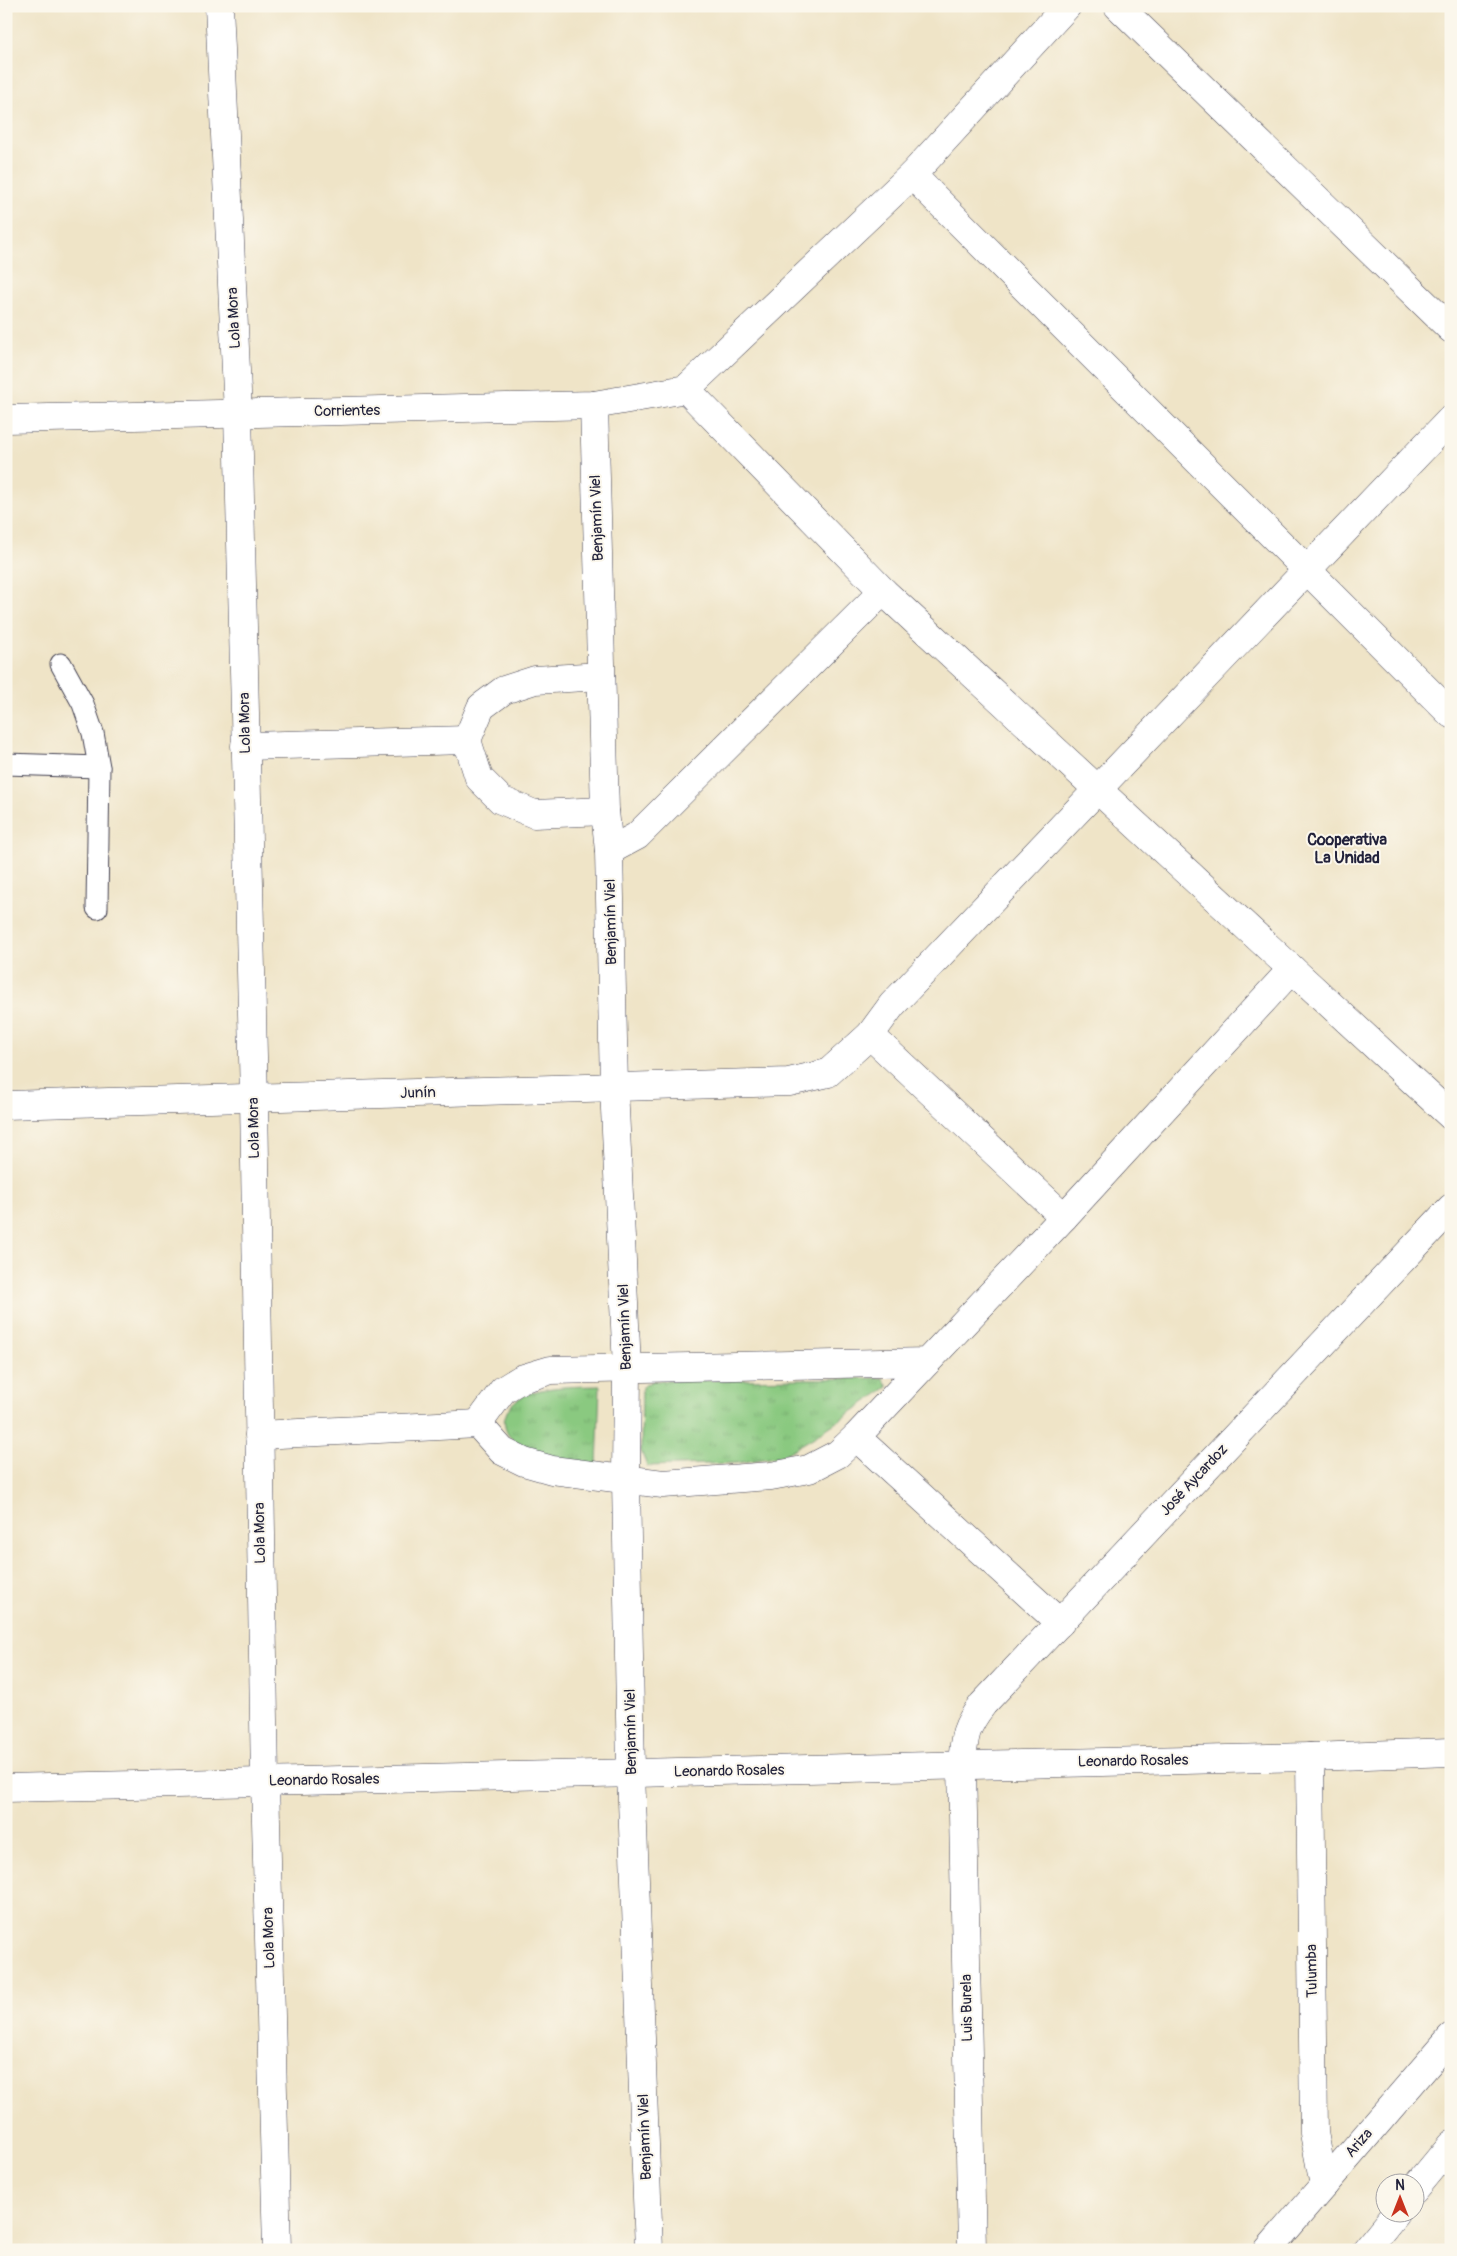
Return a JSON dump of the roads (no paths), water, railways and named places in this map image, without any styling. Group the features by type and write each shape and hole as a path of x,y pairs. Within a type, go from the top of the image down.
{"street":[{"name":"Lola Mora","path":"219,6 238,413 254,1099 264,1782 277,2250"},
{"path":"1068,6 912,175 686,389 882,591 1451,1116"},
{"path":"1118,6 1451,329"},
{"path":"912,175 1451,714"},
{"name":"Corrientes","path":"6,419 594,405 686,389"},
{"name":"Benjamín Viel","path":"594,405 605,811 610,851 614,1086 627,1368 626,1479 631,1774 649,2250"},
{"path":"1064,1217 870,1035 892,1005 1451,419"},
{"path":"610,851 637,836 882,591"},
{"path":"601,676 536,680 504,690 481,707 467,740 479,778 501,800 534,814 605,811"},
{"path":"245,746 467,740"},
{"path":"478,1424 502,1451 524,1462 552,1470 663,1484 771,1476 808,1469 838,1454 1064,1217 1292,969"},
{"name":"Junín","path":"6,1104 254,1099 614,1086 789,1082 828,1072 870,1035"},
{"name":"José Aycardoz","path":"962,1765 963,1740 969,1722 1060,1622 1451,1208"},
{"path":"478,1424 503,1390 521,1380 551,1370 927,1362"},
{"path":"259,1435 478,1424"},
{"path":"856,1437 1060,1622"},
{"name":"Leonardo Rosales","path":"6,1788 631,1774 1451,1752"},
{"name":"Tulumba","path":"1310,1757 1314,2133 1324,2185"},
{"name":"Luis Burela","path":"962,1765 972,2250"},
{"name":"Ariza","path":"1268,2250 1451,2037"},
{"path":"1424,2178 1451,2144"},
{"path":"1366,2250 1387,2224"}],"lane":[{"path":"61,664 83,704 93,733 99,767 97,908"},
{"path":"6,764 99,767"}],"district":[{"name":"Cooperativa La Unidad","path":"1347,849"}]}
